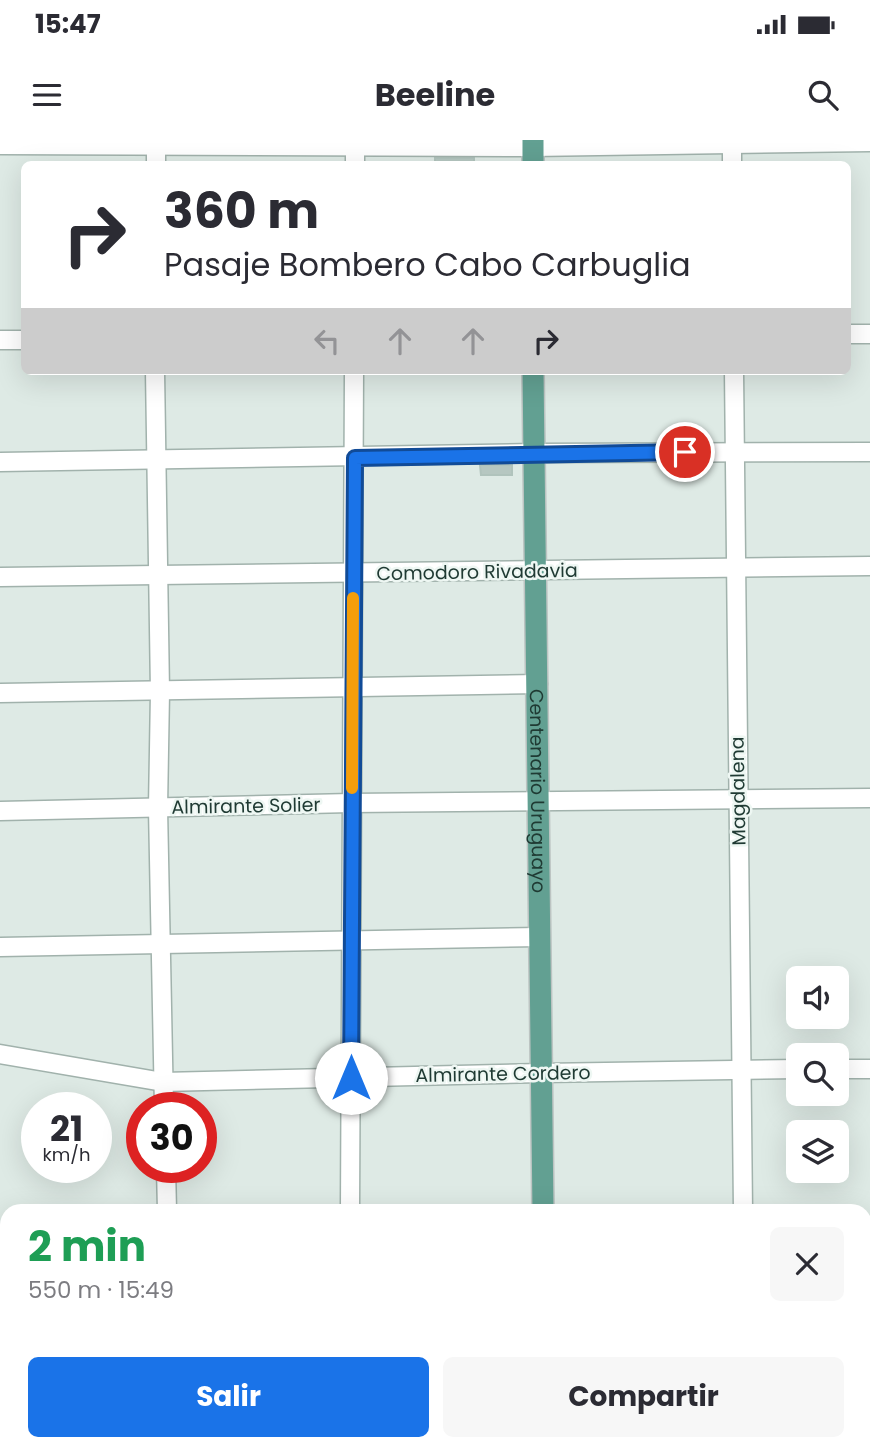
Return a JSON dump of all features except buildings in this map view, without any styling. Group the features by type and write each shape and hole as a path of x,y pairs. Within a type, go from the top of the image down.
{"main road":[{"name":"Centenario Uruguayo","path":"533,375 543,1204"}],"street":[{"path":"0,145 156,150 533,150 732,143 870,142"},
{"path":"732,143 732,161"},
{"path":"851,334 870,334"},
{"path":"0,340 21,340"},
{"path":"155,375 163,1092"},
{"path":"349,1204 354,375"},
{"name":"Magdalena","path":"734,375 743,1204"},
{"path":"0,462 533,453 870,452"},
{"name":"Comodoro Rivadavia","path":"0,577 870,566"},
{"path":"0,693 538,684"},
{"name":"Almirante Solier","path":"0,811 351,803 870,797"},
{"path":"0,947 539,937"},
{"name":"Almirante Cordero","path":"0,1054 163,1082 786,1069"},
{"path":"849,1069 870,1069"},
{"path":"166,1183 167,1204"}],"slow traffic":[{"path":"352,788 353,598"}],"route":[{"path":"351,1078 355,458 685,452"}]}
